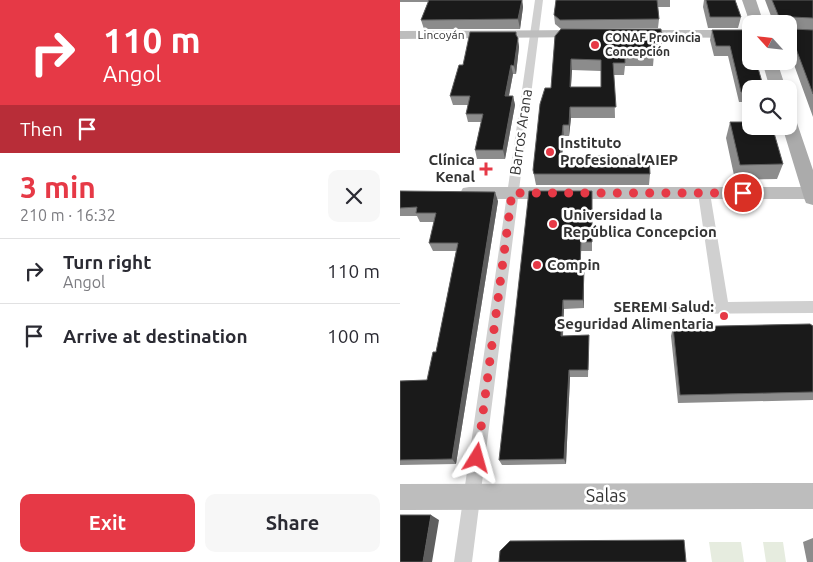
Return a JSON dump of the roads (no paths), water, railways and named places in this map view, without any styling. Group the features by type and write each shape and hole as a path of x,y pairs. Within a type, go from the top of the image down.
{"main road":[{"path":"749,0 754,15"},
{"path":"793,135 812,195"}],"street":[{"name":"Barros Arana","path":"463,562 539,0"},
{"name":"Lincoyán","path":"400,35 594,34"},
{"path":"623,34 742,34"},
{"path":"450,193 812,195"},
{"path":"704,193 722,307"},
{"path":"676,308 813,307"},
{"name":"Salas","path":"400,497 813,496"}],"place":[{"name":"CONAF Provincia Concepción","path":"595,45"},
{"name":"Instituto Profesional AIEP","path":"550,152"},
{"name":"Clínica Kenal","path":"486,169"},
{"name":"Universidad la República Concepcion","path":"553,224"},
{"name":"Compin","path":"537,265"},
{"name":"SEREMI Salud: Seguridad Alimentaria","path":"724,316"}]}
